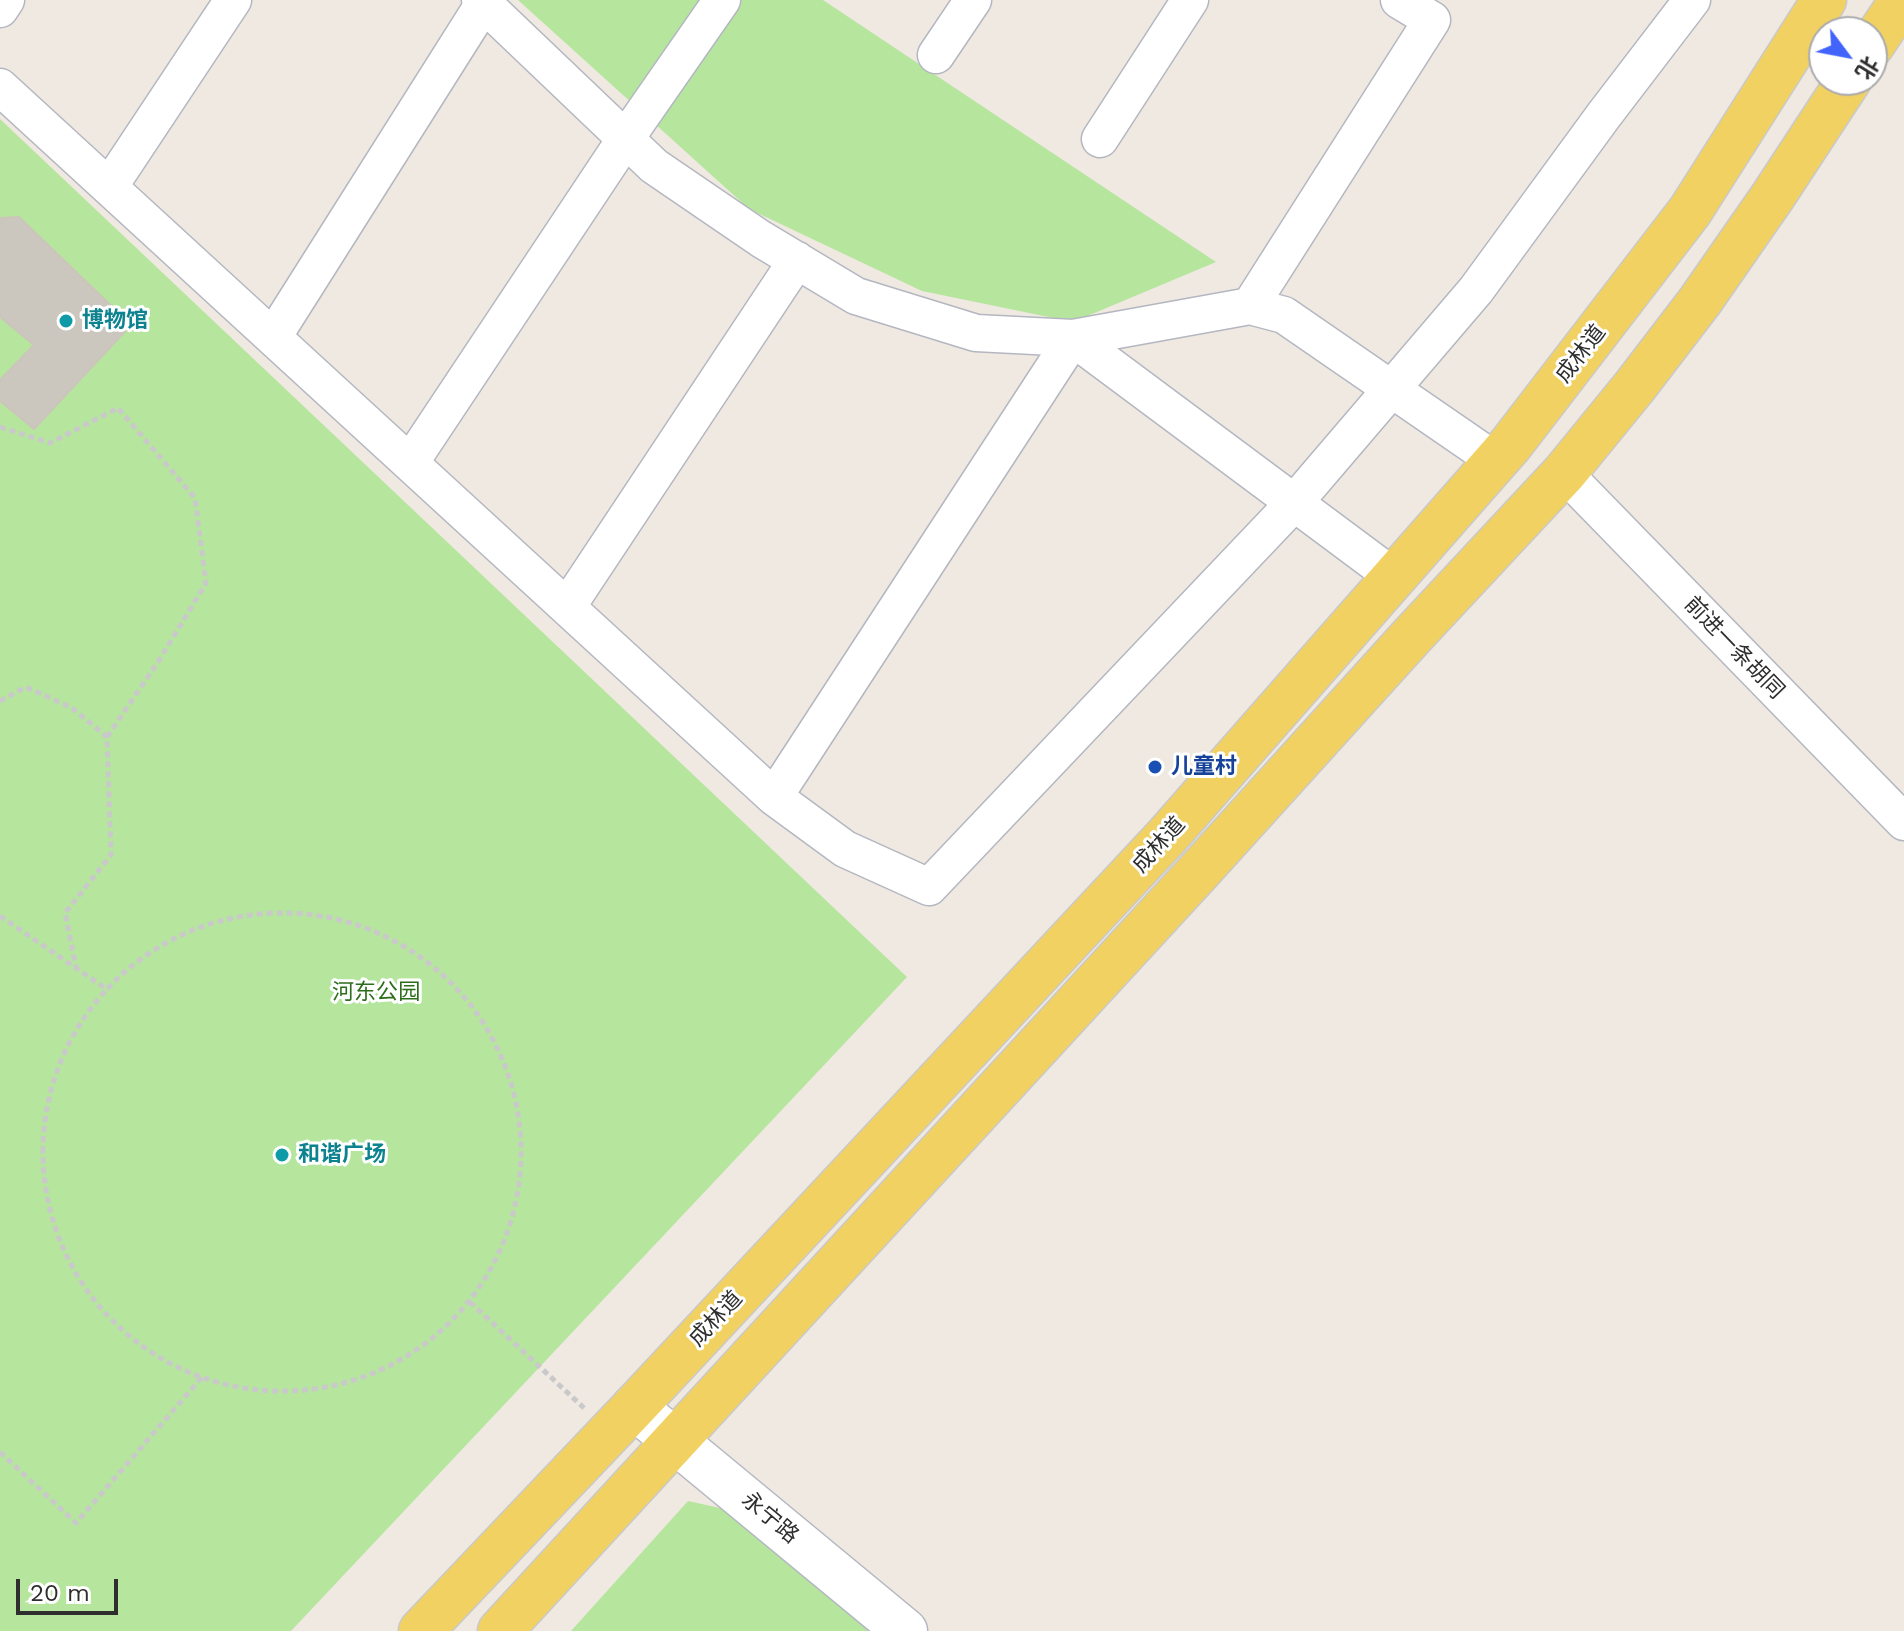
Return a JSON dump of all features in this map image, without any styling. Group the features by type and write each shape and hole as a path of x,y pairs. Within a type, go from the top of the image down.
{"main road":[{"name":"成林道","path":"421,1631 1156,848 1496,461 1690,211 1824,0"},
{"path":"1888,21 1902,0"},
{"path":"500,1631 1564,473 1700,301 1839,96"}],"street":[{"path":"0,9 6,0"},
{"path":"109,187 233,0"},
{"path":"410,463 626,138 722,0"},
{"path":"936,55 973,0"},
{"path":"1100,139 1190,0"},
{"path":"1250,306 1432,20 1399,0"},
{"path":"0,87 774,797 845,849 929,887 1294,503 1476,290 1692,0"},
{"path":"273,337 483,1 654,166 761,239 856,296 976,333 1073,338 1250,306 1284,315 1496,461"},
{"path":"567,607 797,260"},
{"path":"1073,338 1394,577"},
{"path":"774,797 1073,338"},
{"name":"前进一条胡同","path":"1564,473 1904,822"},
{"name":"永宁路","path":"622,1420 677,1441 905,1631"}],"path":[{"path":"0,427 50,443 118,408 195,498 206,583 107,737 111,855 65,913 76,967"},
{"path":"0,701 26,687 72,708 107,737"},
{"path":"272,910 350,920 421,953 477,1008 512,1078 523,1156 509,1234 470,1302 411,1356 336,1387 256,1392 179,1371 113,1325 66,1260 43,1184 46,1103 76,1028 127,967 195,927 272,910"},
{"path":"0,916 108,990"},
{"path":"470,1302 622,1420"},
{"path":"0,1452 76,1523 202,1377"}],"green space":[{"path":"518,0 823,0 1216,262 1073,322 922,291 749,209"},
{"name":"河东公园","path":"0,119 907,977 291,1631 0,1631"},
{"path":"688,1501 720,1508 740,1520 872,1631 571,1631"}],"building":[{"name":"博物馆","path":"19,217 131,325 34,429 0,401 0,380 34,345 0,317 0,218"}],"place":[{"name":"博物馆","path":"66,321"},
{"name":"儿童村","path":"1155,767"},
{"name":"和谐广场","path":"282,1155"}]}
